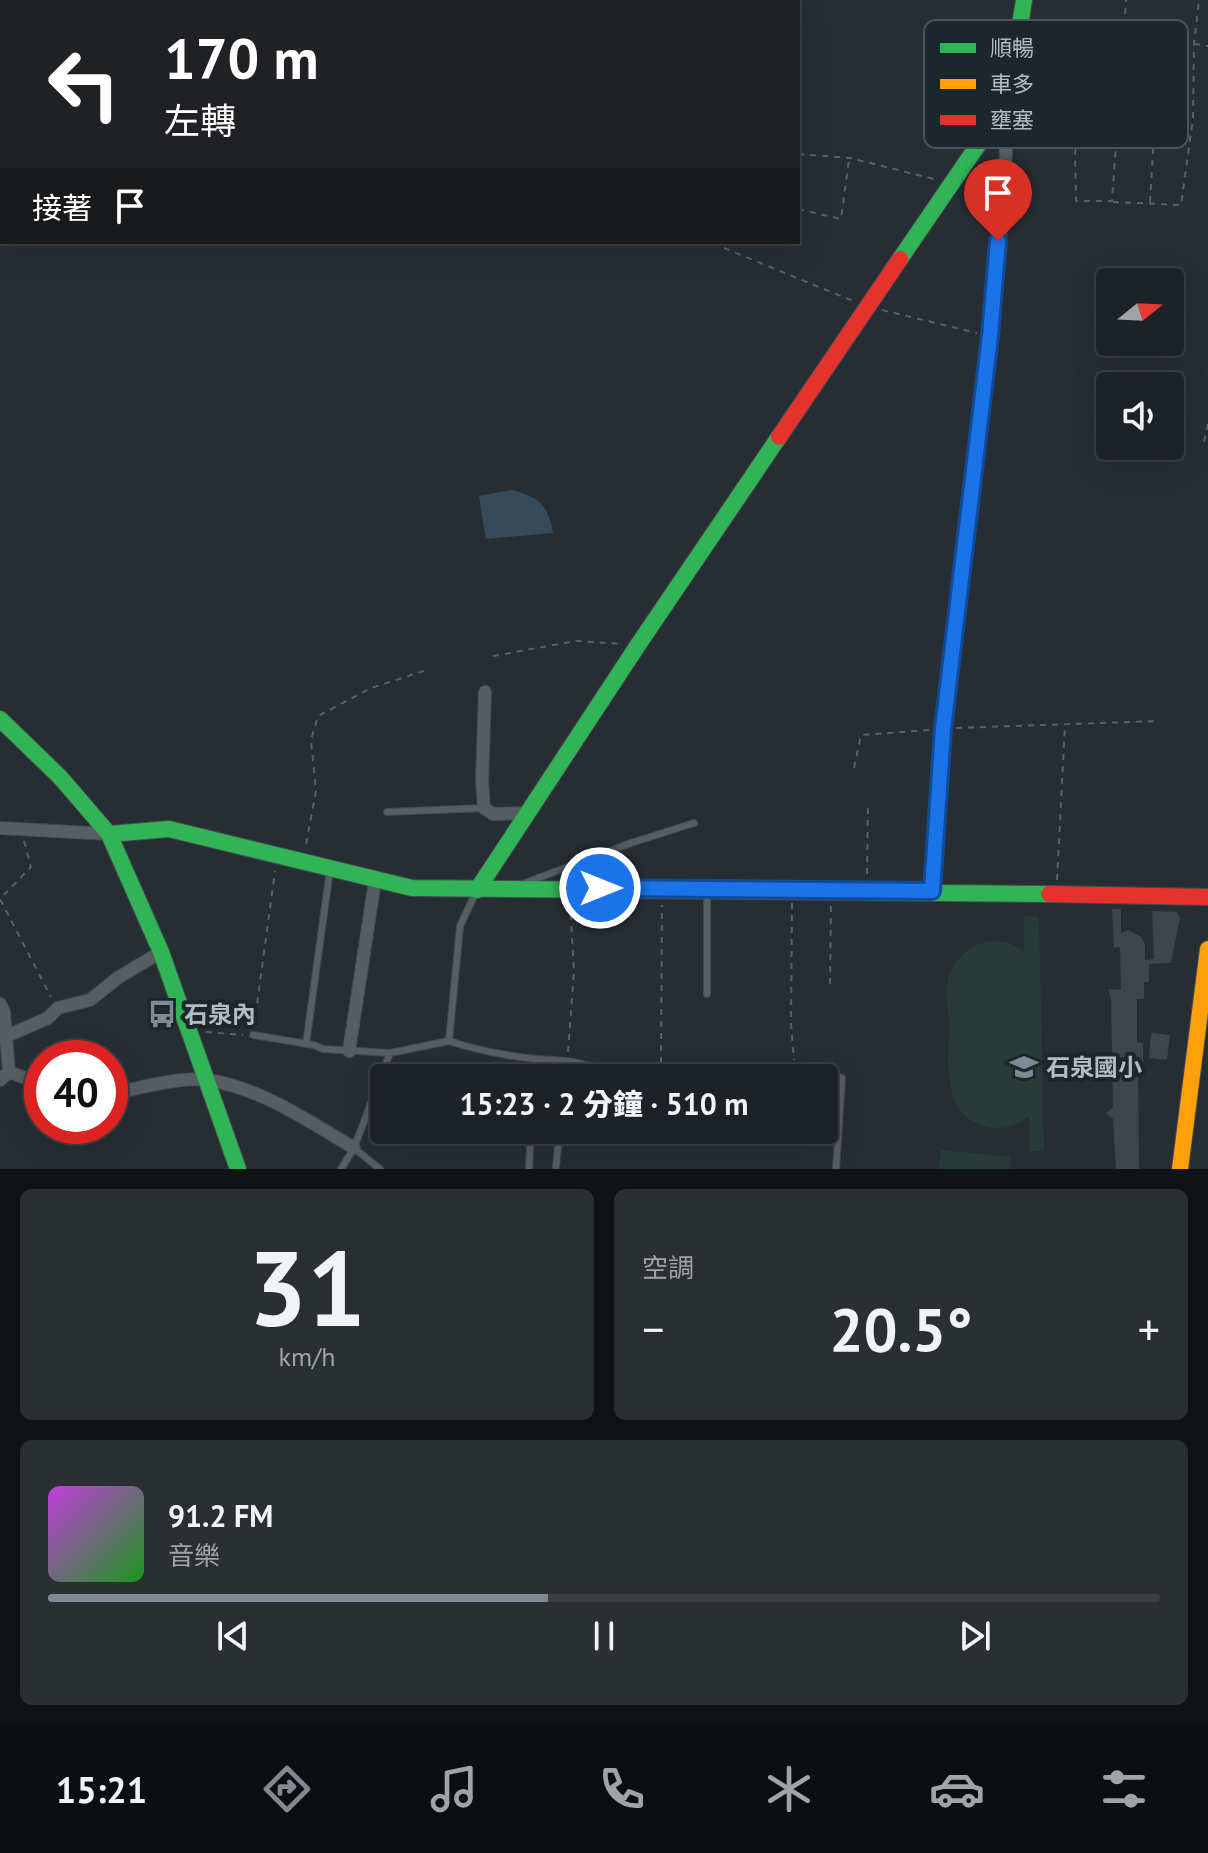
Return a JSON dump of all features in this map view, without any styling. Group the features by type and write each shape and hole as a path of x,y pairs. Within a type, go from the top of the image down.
{"street":[{"path":"1020,20 1024,0"},
{"path":"477,890 638,645 976,148"},
{"path":"932,891 943,729 990,336 1006,148"},
{"path":"485,692 484,808 493,814 528,813"},
{"path":"0,719 60,777 109,834 161,952 238,1169"},
{"path":"0,828 109,834 169,829 412,888 932,891 1208,897"},
{"path":"349,1051 375,881"},
{"path":"1180,1169 1208,949"},
{"path":"3,1038 48,1018 58,1008 90,1000 119,977 161,952"},
{"path":"0,1004 4,1012 4,1076 24,1080"},
{"path":"128,1090 205,1080 245,1089 354,1148"}],"lane":[{"path":"387,812 484,808"},
{"path":"511,889 631,843 694,823"},
{"path":"306,1044 330,869"},
{"path":"707,889 707,994"},
{"path":"449,1041 460,926 477,890"},
{"path":"253,1035 349,1051 390,1053 449,1041 477,1050 594,1064"},
{"path":"341,1169 354,1148 390,1053"},
{"path":"535,1059 535,1064"},
{"path":"838,1077 842,1078 838,1139"},
{"path":"529,1169 530,1144"},
{"path":"556,1166 558,1144"},
{"path":"836,1169 838,1144"},
{"path":"354,1148 380,1169"}],"path":[{"path":"1125,20 1126,0"},
{"path":"1075,148 1076,201 1181,205 1193,118 1194,44 1199,0"},
{"path":"1194,44 1208,46"},
{"path":"1112,201 1116,148"},
{"path":"1150,204 1153,148"},
{"path":"800,154 850,158 951,184"},
{"path":"800,209 841,219 850,158"},
{"path":"724,248 815,288 868,307 990,336"},
{"path":"1208,424 1204,442 1208,445"},
{"path":"493,656 576,641 638,645"},
{"path":"303,861 316,791 311,740 318,716 371,688 427,670"},
{"path":"854,768 861,735 1159,721"},
{"path":"1056,894 1065,724"},
{"path":"867,891 868,803"},
{"path":"20,828 31,867 0,899 58,1008"},
{"path":"189,1031 253,1035 278,854"},
{"path":"566,1061 574,971 569,888"},
{"path":"661,1064 662,889"},
{"path":"792,890 791,1024 795,1064"},
{"path":"830,984 831,890"}],"green space":[{"path":"1024,916 1039,917 1044,1151 1029,1151 1029,1116 1002,1128 984,1126 970,1120 954,1098 948,1068 947,991 952,968 959,958 978,944 1001,942 1024,952"},
{"path":"941,1150 1011,1157 1010,1169 939,1169"}],"water":[{"path":"512,490 541,504 553,533 486,539 479,496"}],"building":[{"path":"1112,909 1121,909 1121,933 1128,930 1141,937 1145,944 1145,960 1154,959 1152,911 1177,912 1180,918 1171,963 1149,964 1149,982 1144,982 1144,999 1137,999 1137,1042 1143,1043 1143,1062 1138,1062 1139,1169 1116,1169 1113,1119 1106,1113 1113,1107 1111,997 1108,989 1121,990 1120,947 1114,948"},
{"path":"1151,1033 1170,1035 1167,1060 1149,1058"}],"traffic: fast":[{"path":"1021,20 1024,0"},
{"path":"900,259 976,148"},
{"path":"477,890 779,437"},
{"path":"0,719 60,777 109,834 161,952 238,1169"},
{"path":"109,834 169,829 412,888 1049,894"}],"traffic: slow":[{"path":"1180,1169 1208,949"}],"traffic: jam":[{"path":"779,437 900,259"},
{"path":"1049,894 1208,897"}],"place":[{"name":"石泉內","path":"162,1014"},
{"name":"石泉國小","path":"1024,1067"}],"route":[{"path":"600,888 932,891 943,729 990,336 998,241"}]}
